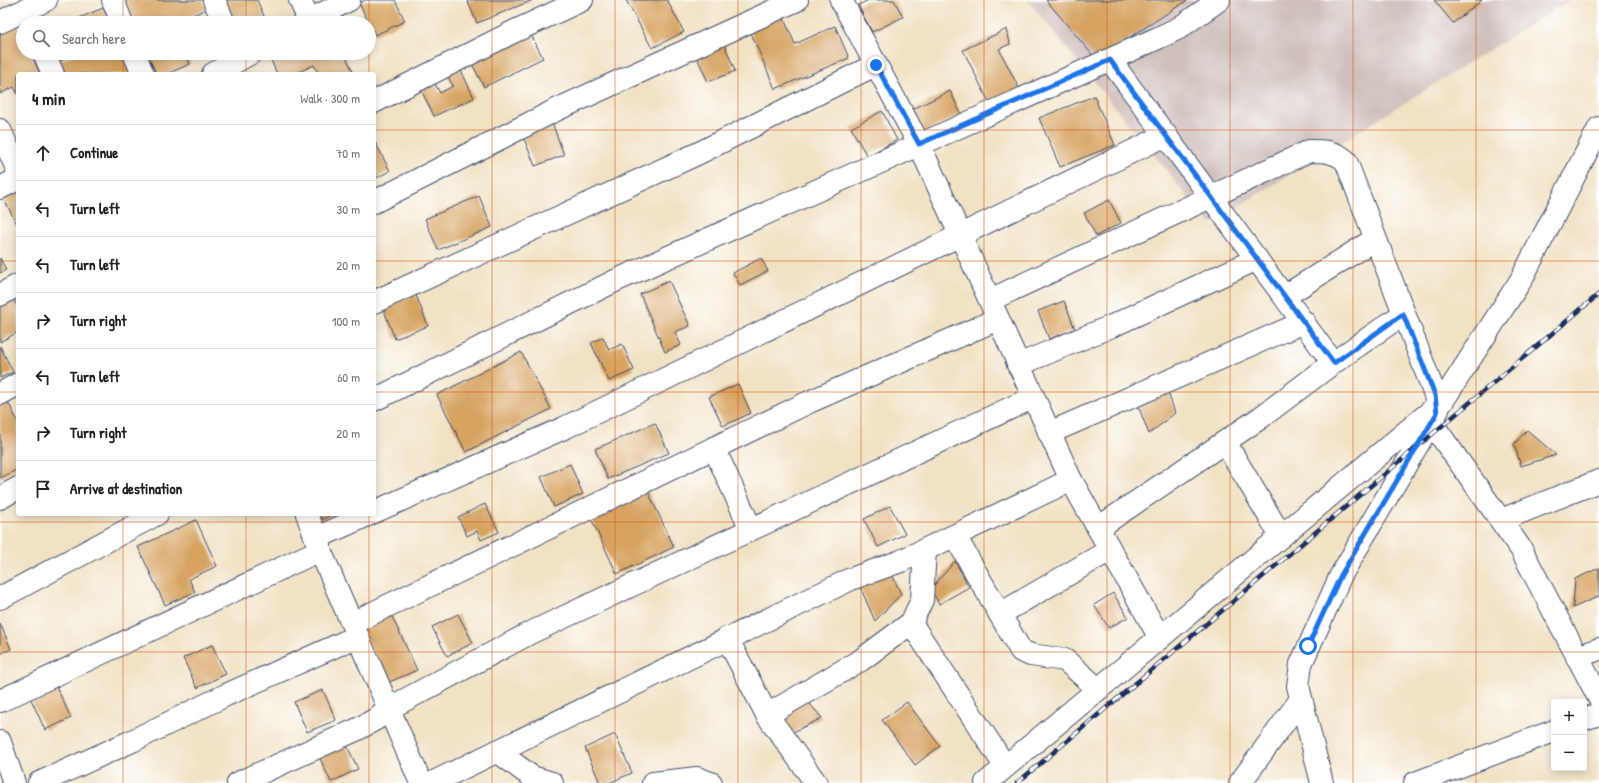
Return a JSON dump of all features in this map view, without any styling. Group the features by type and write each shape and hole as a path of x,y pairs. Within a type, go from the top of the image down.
{"street":[{"path":"0,22 27,11 46,0"},
{"path":"113,0 119,16"},
{"path":"214,0 221,16"},
{"path":"300,0 304,16"},
{"path":"318,16 349,0"},
{"path":"376,101 513,32 582,0"},
{"path":"376,201 556,110 797,0"},
{"path":"841,0 919,144 961,234 1032,398 1071,480 1160,638"},
{"path":"376,399 617,280 1179,28 1219,0"},
{"path":"47,60 52,72"},
{"path":"137,60 142,72"},
{"path":"216,72 234,60"},
{"path":"1110,60 1334,363"},
{"path":"376,301 699,153 876,65"},
{"path":"1322,783 1298,686 1301,664 1341,575 1434,414 1521,280 1599,128"},
{"path":"0,130 16,166"},
{"path":"376,511 564,428 1166,134"},
{"path":"39,783 132,741 226,695 714,448 994,310 1212,197 1309,151 1325,150 1340,156 1346,161 1403,314 1434,414 1521,549 1599,698"},
{"path":"0,188 16,180"},
{"path":"1284,296 1375,239"},
{"path":"1018,365 1112,326 1257,259"},
{"path":"0,295 16,286"},
{"path":"1098,528 1260,418 1403,314"},
{"path":"1049,433 1304,322"},
{"path":"0,394 16,385"},
{"path":"238,783 327,741 358,729 376,719 388,709 530,633 1032,398"},
{"path":"986,783 1281,536 1434,414"},
{"path":"1225,442 1281,536"},
{"path":"714,448 751,529"},
{"path":"432,783 727,638 851,579 901,561 1071,480"},
{"path":"1501,520 1599,481"},
{"path":"0,498 16,489"},
{"path":"0,598 153,516"},
{"path":"308,516 320,550 421,783"},
{"path":"320,550 320,539 323,535 366,516"},
{"path":"955,536 1021,651 1031,655 1065,660 1098,689"},
{"path":"0,701 320,550"},
{"path":"767,715 861,660 912,624 922,600 925,550"},
{"path":"1000,614 1110,550"},
{"path":"912,624 1005,766"},
{"path":"727,638 767,715 816,783"},
{"path":"1578,657 1599,649"},
{"path":"1240,783 1301,699"},
{"path":"1587,718 1599,714"},
{"path":"1415,783 1551,732"},
{"path":"0,742 14,783"},
{"path":"497,751 532,777 552,783"},
{"path":"653,783 697,778 711,783"}],"shaded area":[{"path":"1028,0 1570,0 1210,224"}],"building":[{"path":"124,0 203,0 207,9 190,16 131,16"},
{"path":"222,0 257,0 264,16 229,16"},
{"path":"365,0 395,0 405,21 376,35 376,16 366,16 359,3"},
{"path":"467,0 533,0 477,23"},
{"path":"626,0 667,0 684,32 652,48"},
{"path":"869,0 894,0 903,17 872,32 858,5"},
{"path":"1046,0 1188,0 1096,59"},
{"path":"1434,0 1482,0 1453,23"},
{"path":"103,8 107,16 84,16"},
{"path":"781,12 795,44 835,26 849,58 775,89 748,26"},
{"path":"16,20 16,60 34,60 39,72 16,72 16,91 14,87 0,94 0,27"},
{"path":"528,29 543,58 484,87 469,58"},
{"path":"1007,29 1010,44 999,49 1020,90 990,104 963,50"},
{"path":"723,41 735,71 708,82 695,53"},
{"path":"62,60 126,60 131,72 59,72 55,63"},
{"path":"150,60 189,60 190,64 172,72 155,72"},
{"path":"271,60 347,60 353,72 318,72 314,65 298,72 276,72"},
{"path":"460,68 474,98 434,116 420,88 434,82 440,93 453,86 447,75"},
{"path":"950,91 961,114 924,132 913,109"},
{"path":"1094,96 1115,145 1060,167 1039,118"},
{"path":"882,111 897,140 867,156 851,128"},
{"path":"551,120 564,155 535,166 521,131"},
{"path":"376,144 390,171 376,178"},
{"path":"16,184 16,222 0,192"},
{"path":"479,196 492,227 438,250 425,219"},
{"path":"1109,200 1121,223 1096,236 1084,213"},
{"path":"0,258 6,270 0,273"},
{"path":"761,258 768,271 740,285 733,273"},
{"path":"669,281 690,326 675,332 681,345 665,352 640,294"},
{"path":"11,294 16,304 16,333 0,342 0,300"},
{"path":"416,295 428,326 395,339 383,308"},
{"path":"1064,301 1075,329 1049,339 1038,311"},
{"path":"603,337 609,350 622,344 634,370 609,381 591,343"},
{"path":"0,346 13,372 0,378"},
{"path":"521,352 551,409 466,452 437,395"},
{"path":"738,384 751,413 723,426 709,397"},
{"path":"1168,392 1175,413 1149,434 1137,403"},
{"path":"8,402 16,418 16,470 0,478 0,406"},
{"path":"655,423 669,453 608,479 595,449"},
{"path":"1527,430 1556,455 1521,466 1514,444"},
{"path":"570,464 583,494 554,507 541,477"},
{"path":"645,485 674,547 617,574 588,512"},
{"path":"485,504 499,532 481,540 477,531 467,536 458,517"},
{"path":"890,506 905,534 878,547 864,519"},
{"path":"317,516 330,516 319,521"},
{"path":"196,520 217,566 189,579 195,592 165,605 138,547"},
{"path":"955,561 969,587 939,604 931,589"},
{"path":"889,568 901,594 875,621 858,582"},
{"path":"1599,568 1599,596 1573,608 1575,579"},
{"path":"1113,593 1128,617 1109,628 1094,605"},
{"path":"389,610 417,670 387,683 359,623"},
{"path":"458,614 473,643 447,656 432,627"},
{"path":"0,623 11,649 0,654"},
{"path":"212,645 226,674 197,688 183,658"},
{"path":"56,686 71,718 45,730 30,697"},
{"path":"323,690 336,720 307,732 294,702"},
{"path":"804,697 822,718 789,734 777,720"},
{"path":"907,702 940,746 915,765 882,720"},
{"path":"615,734 632,773 609,783 600,783 585,748"},
{"path":"343,737 358,769 331,782 316,750"}],"railway":[{"path":"1017,783 1599,294"}],"route":[{"path":"876,65 919,144 1110,60 1334,363 1403,314 1435,395 1438,410 1341,575 1308,646"}]}
